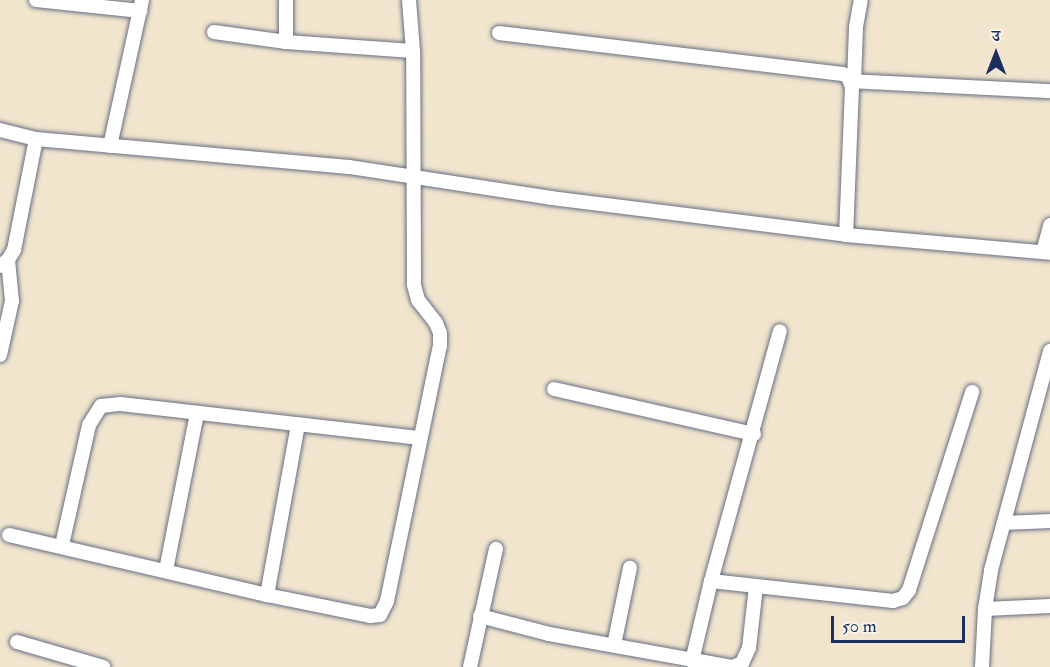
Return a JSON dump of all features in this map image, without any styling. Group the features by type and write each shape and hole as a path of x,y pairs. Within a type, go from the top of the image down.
{"street":[{"path":"36,0 141,6 110,146"},
{"path":"285,0 286,42"},
{"path":"9,534 267,595 370,616 380,615 387,601 440,346 440,333 436,323 418,300 414,285 413,51 409,0"},
{"path":"846,235 856,27 861,0"},
{"path":"214,32 286,42 413,51"},
{"path":"499,33 834,72 843,74 853,82 1050,91"},
{"path":"0,130 36,139 349,167 551,198 846,235 1047,253 1050,225"},
{"path":"0,355 12,301 4,263 14,250 36,139"},
{"path":"692,661 711,581 754,434 780,331"},
{"path":"982,667 985,609 991,570 1050,351"},
{"path":"554,389 754,434"},
{"path":"711,581 893,601 903,598 909,590 972,392"},
{"path":"62,545 90,425 101,406 121,404 420,438"},
{"path":"166,570 197,413"},
{"path":"267,595 298,425"},
{"path":"1004,523 1050,521"},
{"path":"470,667 496,549"},
{"path":"614,645 630,568"},
{"path":"480,616 549,634 692,661 733,666 742,663 749,648 756,587"},
{"path":"985,609 1050,606"},
{"path":"17,642 103,667"}]}
